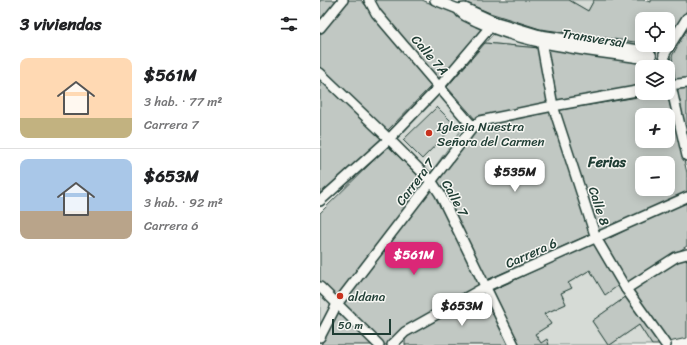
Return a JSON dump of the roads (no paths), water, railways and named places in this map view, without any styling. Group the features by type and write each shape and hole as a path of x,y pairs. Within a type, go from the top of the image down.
{"street":[{"path":"320,28 343,0"},
{"name":"Calle 7A","path":"369,0 376,13 440,86 473,127"},
{"name":"Transversal","path":"438,1 455,5 461,14 541,39 646,51 651,55 664,55"},
{"path":"665,60 664,55 687,18"},
{"path":"320,201 389,139 440,86 491,24"},
{"name":"Calle 8","path":"541,39 553,106 596,238 626,288 666,345"},
{"path":"651,55 651,60"},
{"name":"Calle 7","path":"320,73 432,182 440,194 514,345"},
{"path":"675,84 687,83"},
{"name":"Carrera 7","path":"320,337 337,304 473,127 480,121 635,91"},
{"path":"673,100 687,156"},
{"name":"Carrera 6","path":"394,344 405,332 485,287 687,197"},
{"path":"626,288 676,257 687,254"},
{"path":"320,287 379,345"}],"place":[{"name":"Iglesia Nuestra Señora del Carmen","path":"429,133"},
{"name":"aldana","path":"340,296"}],"district":[{"name":"Ferias","path":"607,162"}]}
